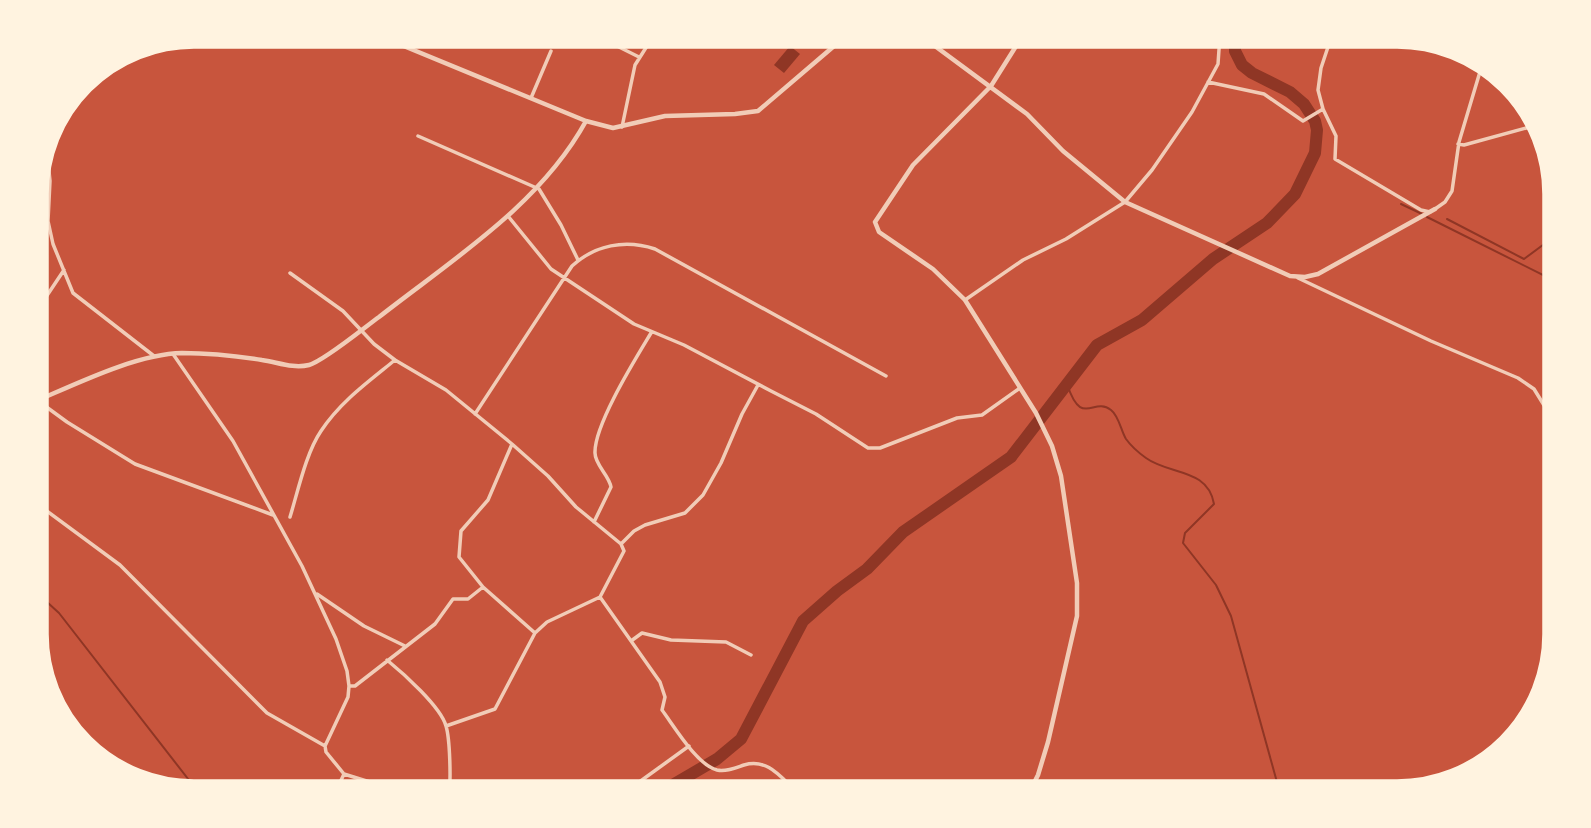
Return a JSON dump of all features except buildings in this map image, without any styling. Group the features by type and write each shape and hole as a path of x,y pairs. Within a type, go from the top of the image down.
{"street":[{"path":"408,48 586,121 613,128 665,116 758,111 832,47"},
{"path":"937,47 1027,114 1063,151 1125,202 1518,378 1534,389 1544,405"},
{"path":"1015,47 991,86 913,165 875,222 879,232 933,269 965,300 1021,387 1052,446 1061,476 1077,583 1077,616 1048,742 1035,780"},
{"path":"965,300 1023,260 1066,239 1125,202 1152,170 1192,112 1218,64 1219,47"},
{"path":"1328,47 1318,80 1318,90 1321,111 1335,131 1335,159 1421,210 1433,211"},
{"path":"620,48 639,57"},
{"path":"622,127 639,57 645,48"},
{"path":"531,98 551,51"},
{"path":"1298,278 1318,274 1445,202 1452,191 1458,144 1479,73"},
{"path":"1208,82 1264,94 1303,121 1321,111"},
{"path":"48,396 154,356 173,354 260,360 292,366 312,365 508,216 571,148 586,121"},
{"path":"1458,144 1477,142 1527,127"},
{"path":"418,136 536,187 555,215 578,260"},
{"path":"49,173 48,221 53,244 73,293 154,356"},
{"path":"508,216 544,262 634,324 684,345 816,415 869,448 880,448 957,418 982,415 1021,387"},
{"path":"475,414 564,276 578,260 617,244 636,244 655,250 886,376"},
{"path":"48,294 64,270"},
{"path":"290,273 343,311 374,344 395,360 446,390 512,444 548,476 576,507 621,544 624,551 600,597 547,622 535,633 495,709 446,726"},
{"path":"594,522 611,487 610,480 596,458 599,435 618,389 651,333"},
{"path":"173,354 233,442 315,593 336,639 347,671 348,697 324,746"},
{"path":"290,517 319,433 345,401 395,360"},
{"path":"621,544 634,531 645,525 685,513 703,495 758,385"},
{"path":"48,408 135,464 273,515"},
{"path":"512,444 488,500 461,531 459,557 483,587 535,633"},
{"path":"47,511 120,565 267,713 324,746 344,774 366,781"},
{"path":"349,686 355,686 435,624 453,599 468,599 483,587"},
{"path":"315,593 363,626 405,646"},
{"path":"600,597 660,682 665,697 662,710 701,759 714,769 726,770 759,763 774,769 786,781"},
{"path":"631,641 642,633 671,640 726,642 751,655"},
{"path":"387,660 404,673 438,711 446,726 448,781"},
{"path":"641,781 689,746"},
{"path":"341,781 344,774"}],"shaded area":[{"path":"789,48 800,54 784,73 774,65"}],"waterway":[{"path":"680,781 717,759 741,739 803,621 867,569 903,532 1011,457 1097,345 1142,320 1213,259 1267,223 1295,194 1315,153 1315,121 1304,104 1290,92 1242,65 1235,47"},
{"path":"1401,204 1422,214"},
{"path":"1427,217 1544,276"},
{"path":"1447,219 1524,259 1544,244"},
{"path":"1067,384 1072,397 1083,408 1099,406 1111,410 1126,439 1143,456 1196,478 1210,492 1214,504 1185,533 1183,543 1216,585 1231,616 1276,780"},
{"path":"47,602 59,613 189,781"}]}
